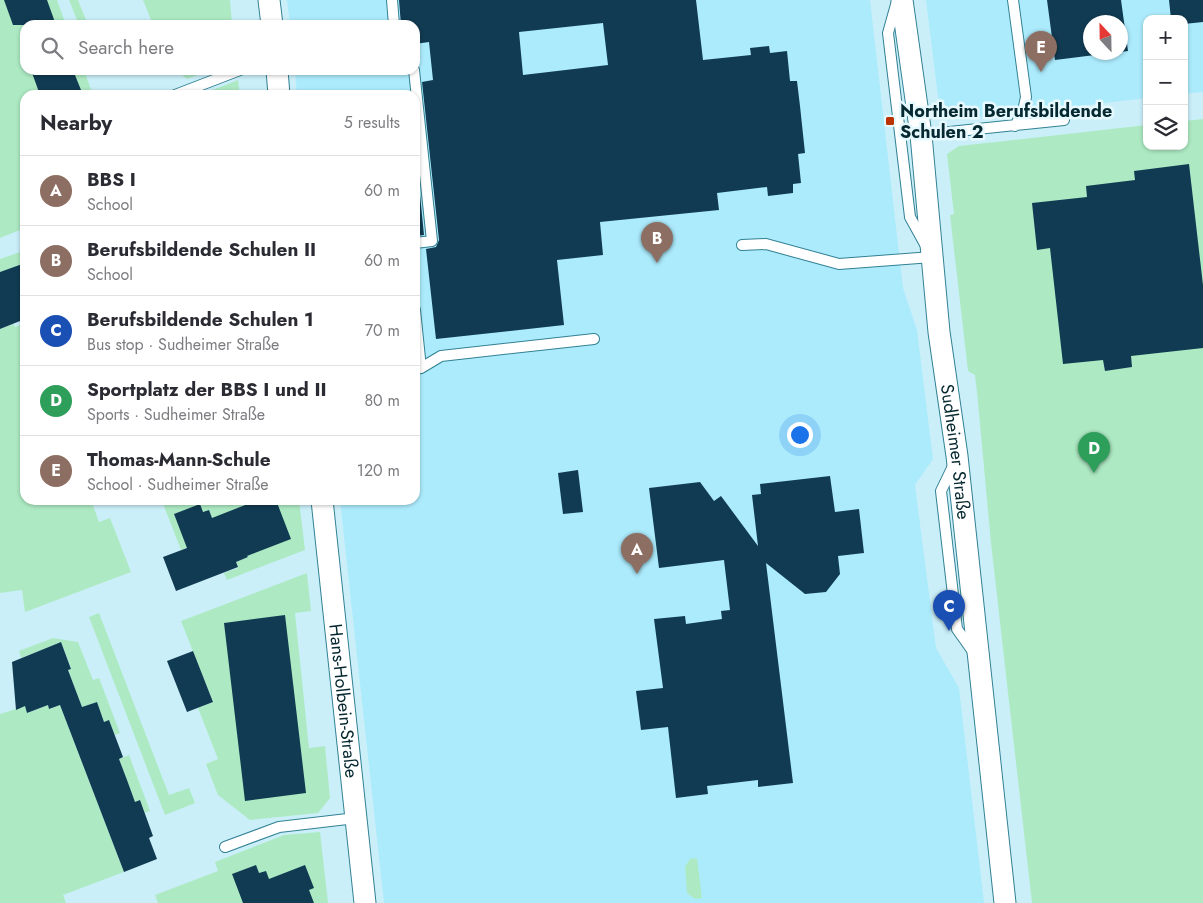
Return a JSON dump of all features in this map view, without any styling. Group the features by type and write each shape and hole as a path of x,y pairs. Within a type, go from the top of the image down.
{"street":[{"path":"269,0 271,20"},
{"name":"Sudheimer Straße","path":"902,0 920,135 939,332 958,456 1005,903"},
{"path":"277,75 279,90"},
{"name":"Hans-Holbein-Straße","path":"323,505 365,903"}],"lane":[{"path":"392,0 394,20"},
{"path":"742,246 766,244 839,264 932,257 910,216 888,33 897,0"},
{"path":"1014,0 1026,97 1023,111 1015,126"},
{"path":"188,90 227,75"},
{"path":"415,75 416,90"},
{"path":"920,135 1064,120"},
{"path":"420,127 432,241 420,242"},
{"path":"420,368 441,356 594,339"},
{"path":"225,847 279,827 356,818"}],"shaded area":[{"path":"287,0 870,0 903,288 917,330 933,459 915,485 936,648 959,688 984,903 384,903 341,505 420,505 420,90 297,90 295,75 420,75 420,20 289,20"},
{"path":"926,0 1203,0 1203,92 1188,94 1188,15 1143,15 1143,98 959,120 938,97"}],"green space":[{"path":"0,0 57,0 64,20 20,20 20,75 86,75 91,90 20,90 20,230 0,238"},
{"path":"69,0 78,0 86,20 77,20"},
{"path":"143,0 230,0 232,20 151,20"},
{"path":"182,75 198,75 187,79"},
{"path":"238,80 239,90 213,90"},
{"path":"1203,119 1203,903 1032,903 991,543 975,375 968,371 950,215 954,214 947,154 959,146 1143,125 1143,150 1188,150 1188,121"},
{"path":"20,252 20,265 0,272 0,259"},
{"path":"14,324 15,327 20,325 20,505 93,505 99,522 110,518 131,572 25,612 22,590 0,593 0,329"},
{"path":"164,505 300,505 305,550 227,580 224,573 238,568 236,562 248,557 214,523 209,510 174,514 188,547 181,550"},
{"path":"307,573 311,611 295,613 309,748 325,746 330,798 318,813 250,820 218,795 206,764 218,759 198,708 213,702 181,621"},
{"path":"99,613 169,795 189,788 195,803 165,815 89,617"},
{"path":"53,638 78,642 93,680 99,678 120,733 115,735 109,721 104,722 97,702 82,707 68,670 71,668 61,642 21,658 19,651"},
{"path":"48,705 50,709 60,705 124,872 63,895 66,903 0,903 0,714 25,706 28,713"},
{"path":"129,755 150,811 145,813 140,800 135,802 119,759"},
{"path":"320,832 328,903 158,903 155,895 218,871 215,862 284,835"},
{"path":"697,858 702,898 695,899 687,893 685,867 690,859"}],"building":[{"path":"4,0 47,0 54,20 20,20 20,25 13,25"},
{"path":"399,0 696,0 703,60 751,55 750,48 769,46 770,53 787,51 790,81 797,81 805,153 798,154 801,183 793,184 793,193 768,196 767,187 717,193 719,210 600,222 603,255 557,260 564,325 436,339 426,249 436,247 439,240 422,82 433,80 429,42 420,43 420,20 401,20","holes":["603,23 608,65 523,75 519,32"]},
{"path":"1047,0 1121,0 1123,15 1083,15 1083,56 1055,60"},
{"path":"1169,0 1203,0 1203,22 1188,24 1188,15 1171,15"},
{"path":"33,75 75,75 81,90 38,90"},
{"path":"1189,164 1203,285 1203,348 1131,356 1132,367 1105,371 1103,360 1063,364 1050,248 1037,250 1032,203 1087,197 1086,186 1135,180 1134,171"},
{"path":"420,195 424,235 420,235"},
{"path":"20,265 20,321 0,329 0,272"},
{"path":"578,470 583,512 563,514 558,473"},
{"path":"830,476 835,512 859,509 864,553 838,556 840,574 826,592 805,594 766,563 793,783 758,787 758,780 707,786 708,794 676,798 668,727 641,730 636,691 663,688 654,619 685,616 686,624 722,619 721,611 730,610 724,560 659,568 649,488 700,482 714,501 721,496 758,546 752,495 761,494 760,484"},
{"path":"200,505 203,512 209,510 212,518 245,505 278,505 291,539 247,556 236,562 238,567 176,591 163,557 187,548 174,514"},
{"path":"285,615 306,793 245,801 224,623"},
{"path":"61,642 71,669 68,670 82,707 97,702 104,722 109,720 123,757 119,759 135,802 140,800 153,836 149,838 157,859 124,872 60,705 49,709 48,705 27,713 25,706 16,710 12,662"},
{"path":"193,651 213,702 187,712 167,661"},
{"path":"256,865 259,873 266,871 269,879 305,865 314,888 309,890 314,903 243,903 232,874"}],"place":[{"name":"Thomas-Mann-Schule","path":"1041,72"},
{"name":"Northeim Berufsbildende Schulen 2","path":"890,121"},
{"name":"Berufsbildende Schulen II","path":"657,263"},
{"name":"Sportplatz der BBS I und II","path":"1094,473"},
{"name":"BBS I","path":"637,574"},
{"name":"Berufsbildende Schulen 1","path":"949,631"}]}
